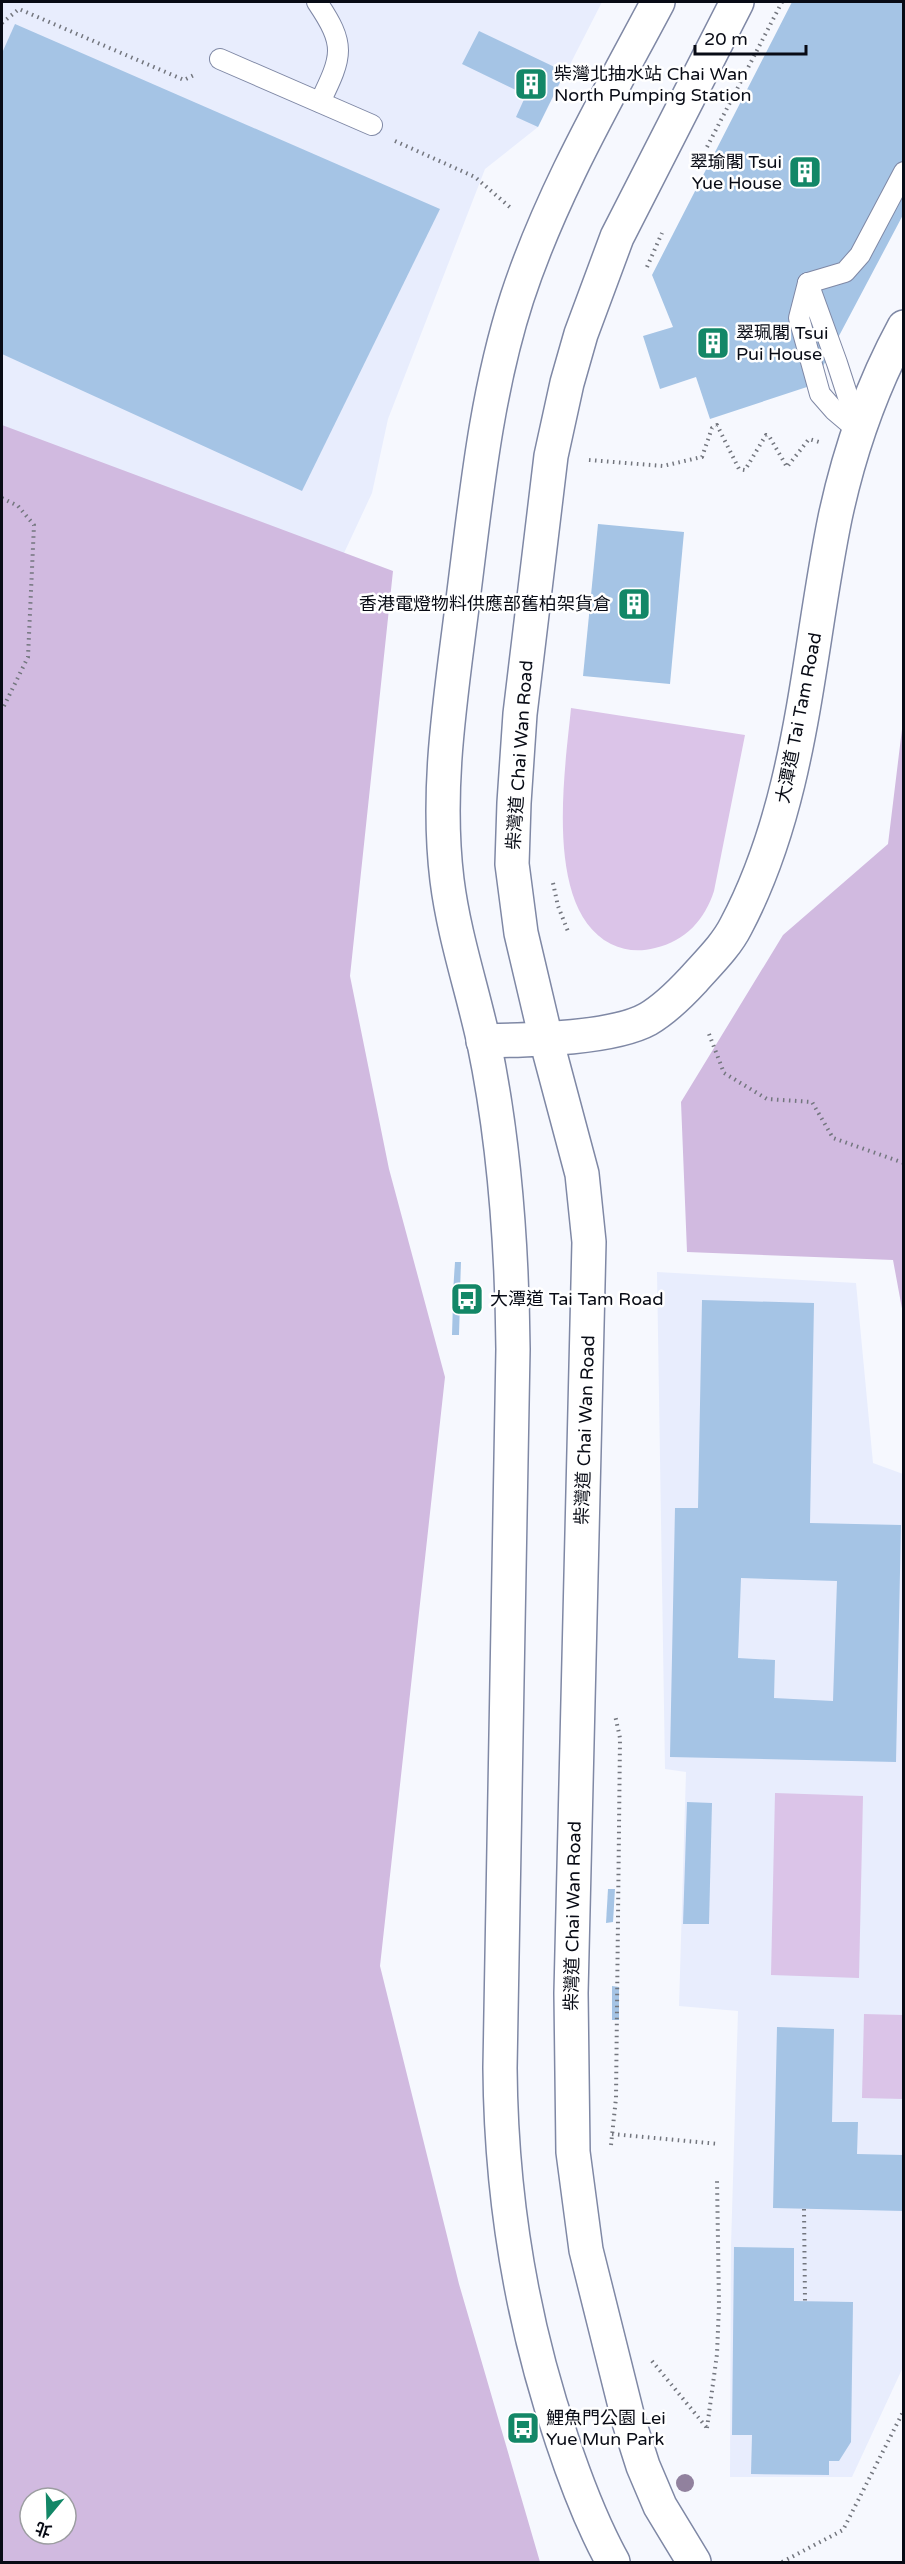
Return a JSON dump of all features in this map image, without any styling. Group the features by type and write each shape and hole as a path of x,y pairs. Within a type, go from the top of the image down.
{"main road":[{"path":"613,2562 590,2515 549,2402 522,2293 505,2178 500,2068 513,1320 505,1173 483,1041 456,939 447,878 443,785 448,711 483,447 503,348 517,298 557,197 658,2"},
{"name":"柴灣道 Chai Wan Road","path":"694,2562 660,2506 643,2466 629,2422 586,2250 573,2152 570,1994 589,1242 582,1173 546,1039 521,933 512,864 520,714 551,456 567,383 581,334 613,247 644,181 736,2"},
{"name":"大潭道 Tai Tam Road","path":"483,1041 546,1039 610,1031 647,1020 678,996 714,957 736,927 766,855 792,767 809,681 836,517 871,399 903,327"}],"lane":[{"path":"317,2 330,21 339,42 334,74 320,102"},
{"path":"220,59 372,125"},
{"path":"860,432 808,284 845,272 860,255 903,172"}],"path":[{"path":"701,158 782,2"},
{"path":"2,23 19,9 184,80 220,59"},
{"path":"372,125 374,133 475,177 517,213"},
{"path":"645,271 664,230"},
{"path":"589,460 663,466 702,457 712,428 717,425 739,469 746,470 766,435 769,436 788,468 809,439 822,443"},
{"path":"588,471 591,450"},
{"path":"2,498 18,506 34,525 28,657 2,710"},
{"path":"552,878 558,906 569,934"},
{"path":"709,1034 724,1073 767,1099 812,1102 833,1138 903,1163"},
{"path":"610,2156 616,2098 620,1738 614,1708"},
{"path":"612,2134 719,2144"},
{"path":"647,2355 707,2428 717,2354 719,2305 717,2179"},
{"path":"804,2209 805,2301"},
{"path":"782,2562 843,2530 903,2410"}],"shaded area":[{"path":"2,2 602,2 538,127 485,169 388,419 372,493 338,566 2,482"},
{"path":"2,425 393,571 350,976 389,1169 445,1377 380,1966 459,2284 540,2562 2,2562"},
{"path":"571,708 745,735 714,891 705,911 693,927 666,945 638,950 611,944 590,926 575,901 567,871 563,837 565,767"},
{"path":"903,721 903,1314 893,1260 687,1252 681,1102 783,935 888,844"},
{"path":"657,1272 856,1283 873,1463 903,1474 904,2365 852,2477 730,2477 731,2246 738,2011 679,2006 686,1772 665,1769"},
{"path":"775,1793 863,1796 859,1978 771,1975"},
{"path":"864,2014 903,2015 903,2099 862,2098"}],"building":[{"path":"792,2 904,2 904,213 813,385 710,419 696,377 660,389 643,336 673,327 652,275"},
{"path":"15,24 440,209 302,491 2,354 2,53"},
{"name":"柴灣北抽水站 Chai Wan North Pumping Station","path":"479,31 565,72 538,127 516,117 526,95 462,64"},
{"name":"香港電燈物料供應部舊柏架貨倉","path":"598,524 684,532 670,684 583,676"},
{"path":"455,1262 461,1262 460,1291 453,1292"},
{"path":"702,1300 814,1303 810,1523 901,1525 896,1762 670,1757 675,1508 698,1508","holes":["741,1578 837,1581 833,1701 774,1698 775,1660 738,1658"]},
{"path":"453,1302 460,1302 459,1335 452,1335"},
{"path":"687,1802 712,1803 709,1924 683,1924"},
{"path":"608,1889 615,1889 613,1922 606,1923"},
{"path":"612,1986 619,1987 619,2020 612,2020"},
{"path":"777,2027 834,2029 832,2122 858,2122 857,2154 904,2155 904,2211 773,2208"},
{"path":"734,2247 794,2248 794,2301 853,2302 851,2442 839,2461 829,2461 829,2475 751,2474 752,2435 732,2435"}],"place":[{"name":"柴灣北抽水站 Chai Wan North Pumping Station","path":"531,84"},
{"name":"翠瑜閣 Tsui Yue House","path":"805,172"},
{"name":"翠珮閣 Tsui Pui House","path":"713,343"},
{"name":"香港電燈物料供應部舊柏架貨倉","path":"634,604"},
{"name":"大潭道 Tai Tam Road","path":"467,1299"},
{"name":"鯉魚門公園 Lei Yue Mun Park","path":"523,2428"}]}
